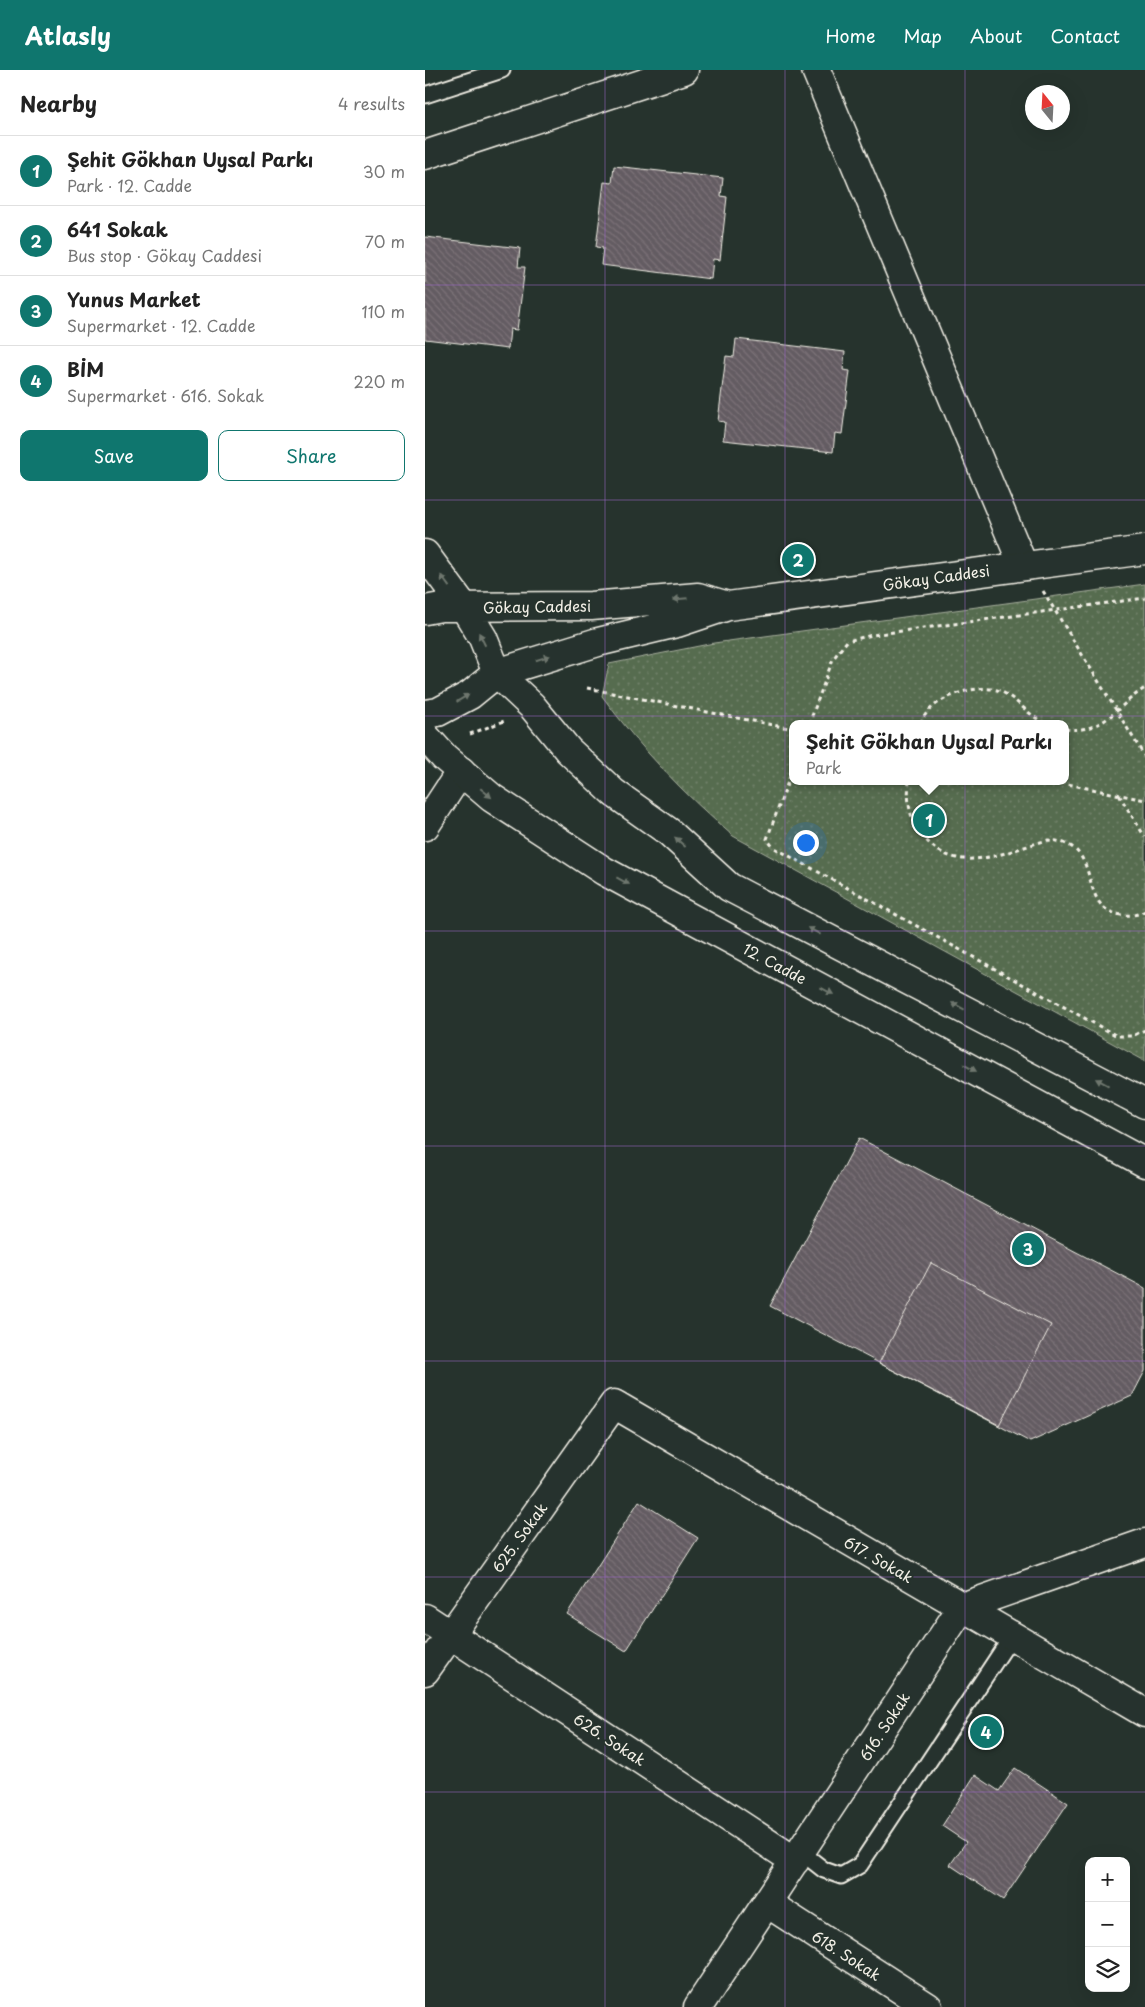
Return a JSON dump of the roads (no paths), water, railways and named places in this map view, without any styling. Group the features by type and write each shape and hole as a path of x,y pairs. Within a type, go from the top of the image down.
{"street":[{"path":"425,154 684,70"},
{"path":"816,70 1023,565"},
{"name":"Gökay Caddesi","path":"497,672 598,642 677,623 728,606 1145,550"},
{"path":"425,554 464,607 483,638 497,672 532,706 568,750 614,793 669,832 729,887 1145,1104"},
{"name":"Gökay Caddesi","path":"425,610 464,607 591,606 698,597 728,606"},
{"path":"425,714 438,712 470,694 497,672"},
{"name":"12. Cadde","path":"425,736 461,771 513,813 604,871 1145,1163"},
{"path":"425,826 461,771"},
{"name":"617. Sokak","path":"614,1404 1145,1713"},
{"name":"625. Sokak","path":"425,1671 614,1404"},
{"path":"962,1607 1145,1544"},
{"name":"616. Sokak","path":"699,2007 962,1607"},
{"name":"626. Sokak","path":"425,1618 798,1857"},
{"name":"618. Sokak","path":"767,1903 927,2007"}],"lane":[{"path":"425,95 502,70"},
{"path":"798,1857 823,1870 841,1876 860,1865 1012,1636"}],"place":[{"name":"641 Sokak","path":"798,560"},
{"name":"Şehit Gökhan Uysal Parkı","path":"929,820"},
{"name":"Yunus Market","path":"1028,1249"},
{"name":"BİM","path":"986,1732"}]}
